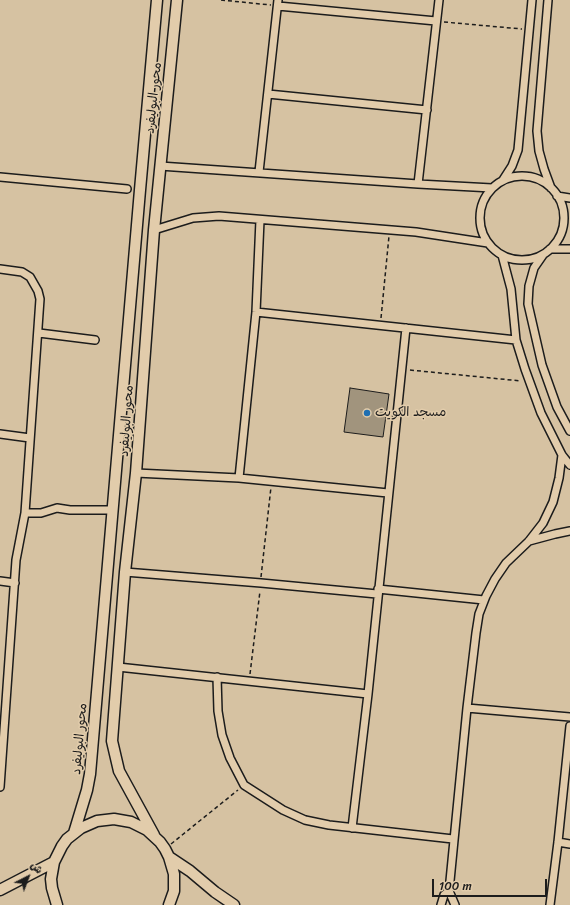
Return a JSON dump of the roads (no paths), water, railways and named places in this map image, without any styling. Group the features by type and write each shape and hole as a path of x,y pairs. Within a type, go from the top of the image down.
{"street":[{"name":"محور البوليفرد","path":"74,833 87,790 90,774 157,0"},
{"name":"محور البوليفرد","path":"154,835 119,771 112,741 125,572 136,472 154,230 177,0"},
{"path":"418,184 439,0"},
{"path":"503,180 512,166 518,150 532,0"},
{"path":"548,0 537,131 539,151 551,188"},
{"path":"259,172 278,3 436,21"},
{"path":"268,94 427,110"},
{"path":"160,166 492,188"},
{"path":"570,249 547,252 534,258 523,260 512,259 502,255 488,243 482,233 480,221 481,209 485,198 492,188 503,180 523,176 543,182 551,188 562,206 564,218 562,230 557,241 547,252 534,268 529,286 528,304 542,365 557,407 570,431"},
{"path":"0,177 126,189"},
{"path":"557,196 570,198"},
{"path":"154,230 186,220 206,216 219,216 428,234 488,243"},
{"path":"239,478 256,312 260,220"},
{"path":"502,255 511,289 516,340 541,413 562,454 570,466"},
{"path":"0,269 22,272 30,277 35,284 40,300 39,333 24,513 16,560 15,583 4,683 0,787"},
{"path":"256,312 516,340"},
{"path":"352,828 368,694 406,328"},
{"path":"39,333 95,340"},
{"path":"0,434 30,438"},
{"path":"455,905 449,891 453,840 467,708 476,633 480,614 484,600 495,579 506,563 529,542 543,523 553,502 559,478 562,454"},
{"path":"136,472 239,478 388,493"},
{"path":"24,513 41,514 57,508 70,510 113,510"},
{"path":"529,542 555,534 570,532"},
{"path":"125,572 484,600"},
{"path":"0,582 15,583"},
{"path":"118,667 368,694"},
{"path":"217,677 218,711 222,735 230,758 244,784 283,810 305,820 329,825 453,840"},
{"path":"467,708 570,717"},
{"path":"550,905 570,726"},
{"path":"56,905 51,879 54,862 62,846 74,833 88,824 114,819 132,822 147,830 154,835 167,853 173,869 174,882 174,891 170,905"},
{"path":"558,842 570,844"},
{"path":"167,853 214,892 234,905"},
{"path":"0,890 54,862"},
{"path":"441,905 444,895 449,891"}],"place":[{"name":"مسجد الكويت","path":"367,413"}]}
